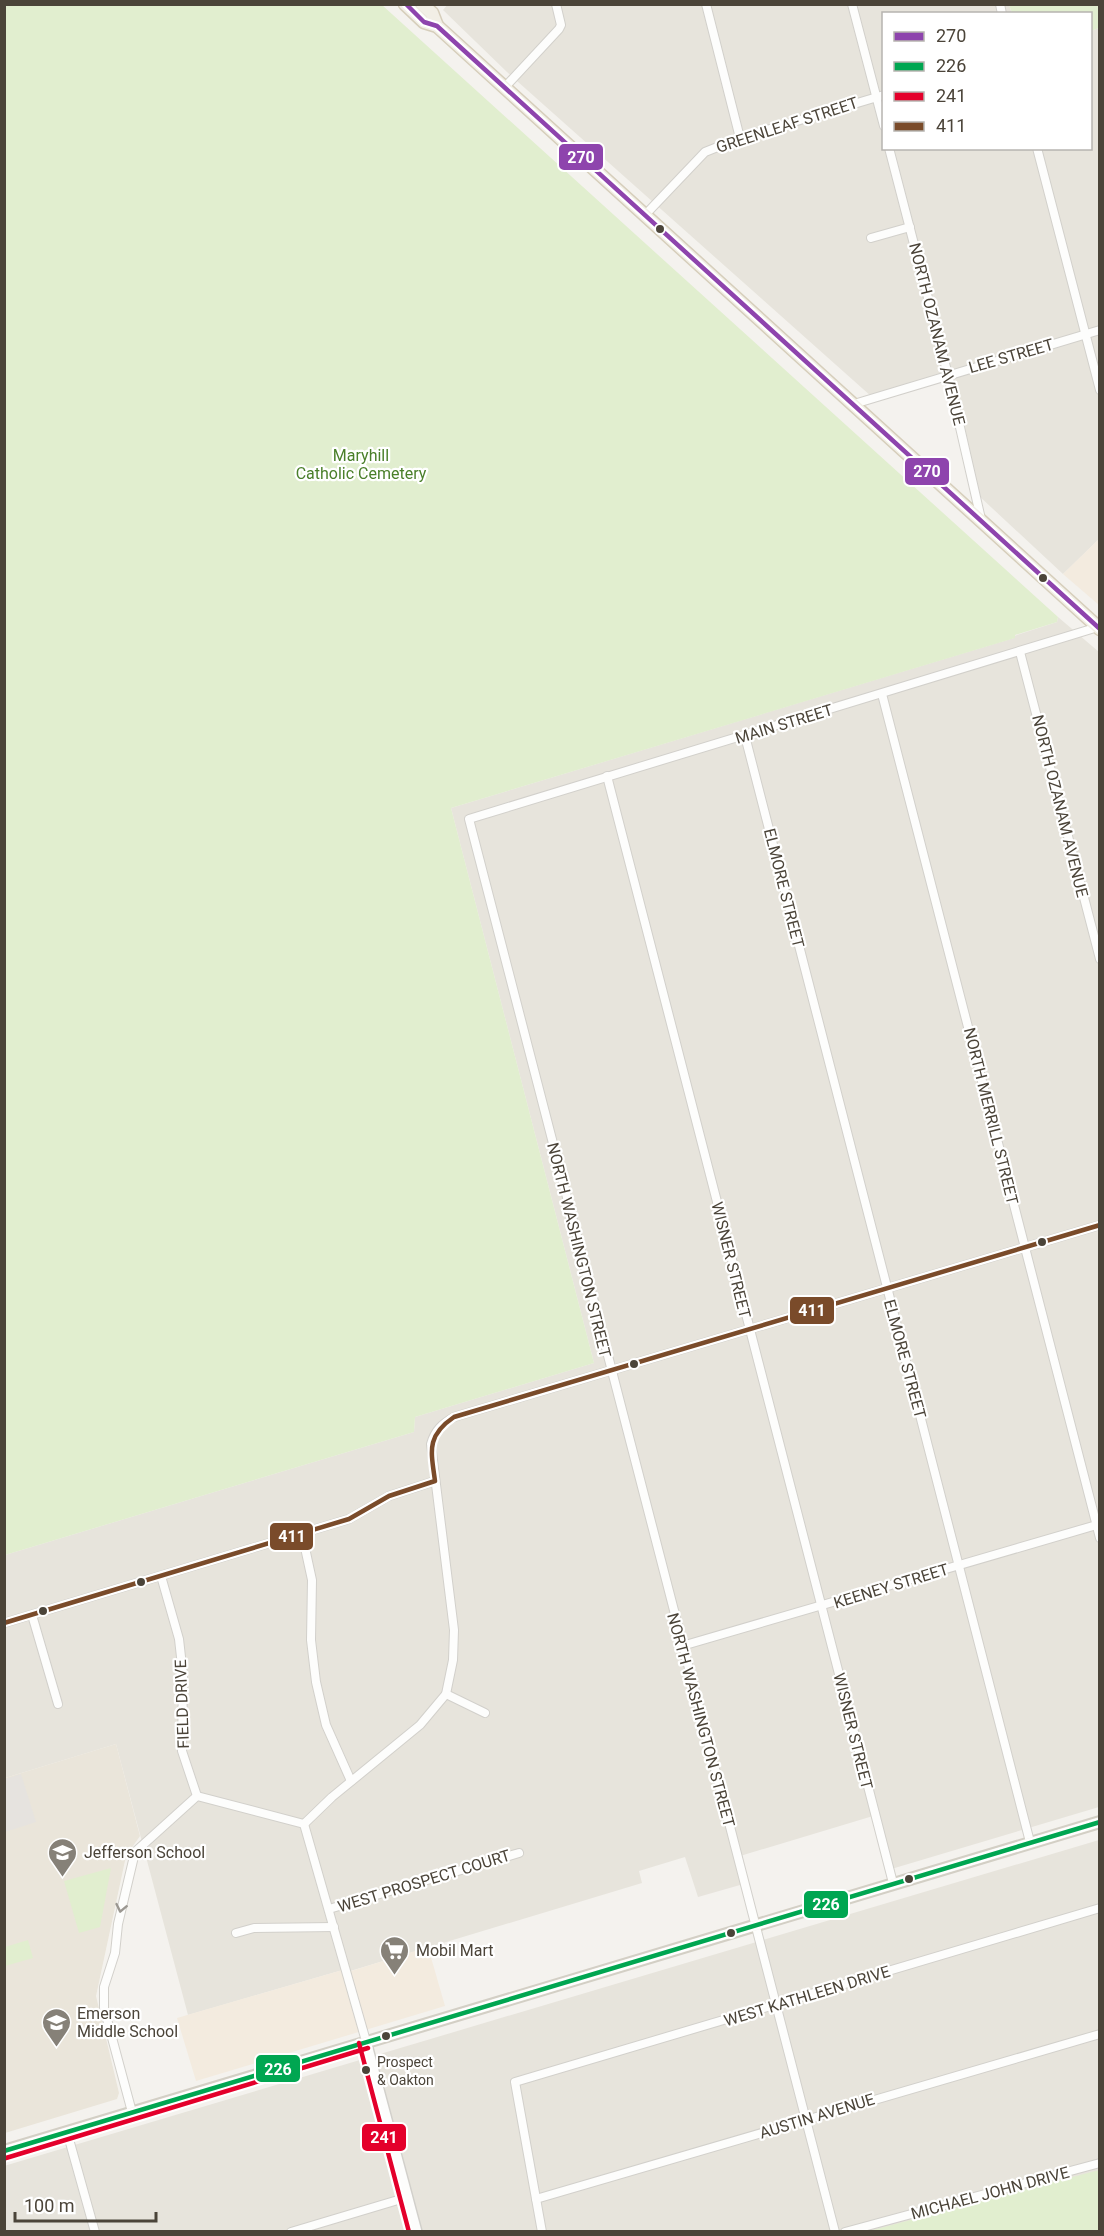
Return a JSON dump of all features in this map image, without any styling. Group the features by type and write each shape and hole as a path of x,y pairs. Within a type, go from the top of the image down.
{"main road":[{"path":"405,4 424,22 437,26 505,87 1099,628"},
{"path":"422,4 432,14 437,26"},
{"path":"4,2151 1100,1822"}],"street":[{"path":"505,87 559,29 556,4"},
{"path":"706,4 740,138"},
{"path":"852,4 880,96 882,111"},
{"name":"GREENLEAF STREET","path":"645,215 700,156 740,138 880,96"},
{"name":"NORTH OZANAM AVENUE","path":"890,150 948,375 981,519"},
{"path":"1038,150 1100,390"},
{"path":"871,238 910,227"},
{"name":"LEE STREET","path":"854,404 1100,330"},
{"name":"MAIN STREET","path":"469,819 1099,628"},
{"name":"NORTH OZANAM AVENUE","path":"1020,652 1100,959"},
{"name":"NORTH MERRILL STREET","path":"882,694 1100,1538"},
{"name":"ELMORE STREET","path":"745,736 1030,1842"},
{"name":"WISNER STREET","path":"607,776 893,1883"},
{"name":"NORTH WASHINGTON STREET","path":"469,819 610,1371 835,2232"},
{"path":"304,1824 351,1781 420,1725 446,1694 453,1660 454,1630 431,1444 437,1429 444,1423 454,1417 1100,1225"},
{"path":"4,1623 349,1519 389,1496 435,1481"},
{"name":"KEENEY STREET","path":"682,1646 1098,1524"},
{"path":"302,1534 311,1570 312,1660 320,1703 351,1781"},
{"name":"FIELD DRIVE","path":"161,1576 179,1639 183,1675 182,1751 197,1796"},
{"path":"32,1615 58,1704"},
{"path":"446,1694 485,1713"},
{"path":"132,2112 104,1997 115,1953 124,1892 135,1852 197,1796 304,1824"},
{"path":"304,1824 366,2041 417,2232"},
{"name":"WEST PROSPECT COURT","path":"328,1909 519,1853"},
{"name":"WEST KATHLEEN DRIVE","path":"536,2199 515,2082 1100,1908"},
{"path":"236,1933 254,1928 334,1927"},
{"name":"AUSTIN AVENUE","path":"536,2199 1100,2034"},
{"path":"67,2132 95,2232"},
{"name":"MICHAEL JOHN DRIVE","path":"845,2232 1100,2163"},
{"path":"291,2232 408,2197"},
{"path":"536,2199 542,2232"}],"shaded area":[{"path":"448,4 1009,5 1012,12 882,12 882,150 1092,150 1092,31 1099,28 1099,539 1063,574 978,495 949,373 872,397 507,72 443,10"},
{"path":"1099,539 1099,605 1063,574"},
{"path":"1058,617 1099,652 1099,1807 888,1870 873,1816 740,1856 747,1883 698,1897 685,1857 639,1871 642,1883 347,1972 346,1969 188,2015 116,1744 5,1778 5,1555 414,1432 415,1417 594,1363 451,808 1014,638 1014,636 1057,622"},
{"name":"Jefferson School","path":"116,1744 140,1836 126,1856 96,1996 119,2093 117,2099 5,2133 5,1778"},
{"path":"21,1774 36,1822 5,1832 5,1779"},
{"path":"1099,1840 1099,2231 5,2231 4,2166"},
{"path":"428,1947 445,2006 196,2081 177,2018 346,1969 348,1972"}],"green space":[{"name":"Maryhill Catholic Cemetery","path":"5,4 382,5 1058,617 1057,622 1015,635 1015,638 451,808 594,1363 415,1417 414,1432 5,1555"},
{"path":"1009,5 1099,5 1099,28 1092,31 1092,12 1012,12"},
{"path":"111,1868 100,1927 79,1933 64,1881"},
{"path":"28,1940 33,1958 5,1966 5,1947"},
{"path":"1099,2170 1099,2231 869,2231"}],"transit line":[{"name":"270","path":"406,4 424,22 437,26 1100,629"},
{"name":"411","path":"4,1623 349,1519 389,1496 435,1481 432,1445 439,1431 454,1417 1100,1225"},
{"name":"226","path":"4,2151 1100,1822"},
{"name":"241","path":"359,2043 409,2232"},
{"name":"241","path":"6,2158 368,2048"}],"place":[{"name":"Jefferson School","path":"63,1878"},
{"name":"Mobil Mart","path":"395,1976"},
{"name":"Emerson Middle School","path":"56,2048"},
{"name":"Prospect & Oakton","path":"366,2070"}]}
